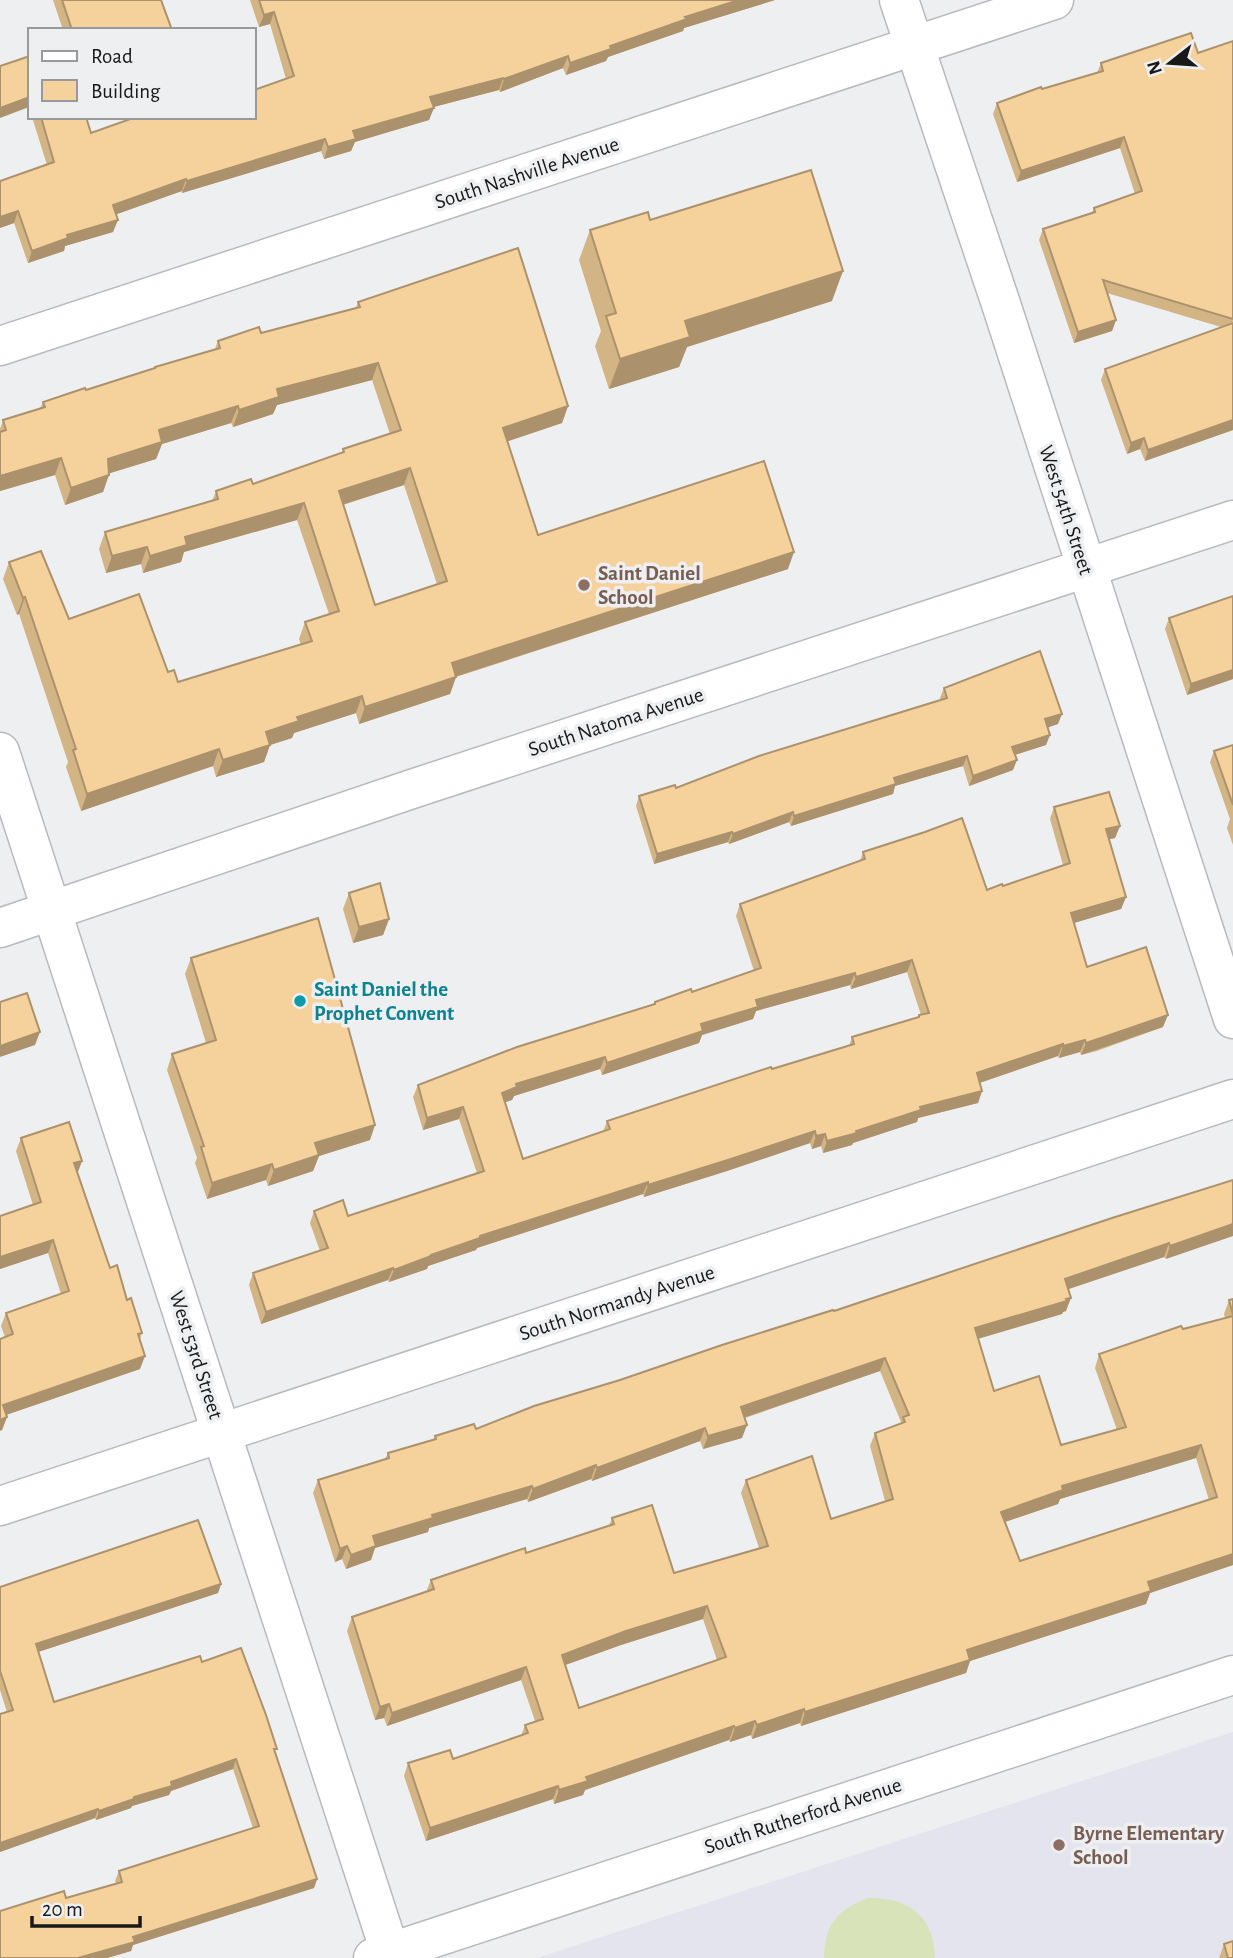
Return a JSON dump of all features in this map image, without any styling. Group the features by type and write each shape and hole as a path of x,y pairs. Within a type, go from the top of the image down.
{"street":[{"name":"West 54th Street","path":"899,0 1002,307 1233,1019"},
{"name":"South Nashville Avenue","path":"0,346 1054,0"},
{"name":"South Natoma Avenue","path":"0,928 515,754 1233,520"},
{"name":"West 53rd Street","path":"0,752 222,1433 385,1956"},
{"name":"South Normandy Avenue","path":"0,1506 1233,1099"},
{"name":"South Rutherford Avenue","path":"385,1956 1233,1675"}],"shaded area":[{"name":"Byrne Elementary School","path":"1233,1732 1233,1958 537,1958"}],"green space":[{"path":"868,1898 896,1901 916,1912 930,1931 935,1958 824,1958 827,1936 835,1920 848,1907"}],"building":[{"path":"62,0 161,0 171,28 71,28"},
{"path":"259,0 739,0 685,17 687,19 570,63 568,56 504,79 430,97 434,108 353,131 356,139 328,147 325,139 187,181 186,179 113,205 118,220 67,235 68,238 32,251 18,211 0,217 0,181 54,162 42,119 87,119 91,133 130,119 256,119 256,89 294,76 274,12 264,15"},
{"path":"1191,33 1198,53 1233,41 1233,319 1103,280 1116,320 1078,332 1043,229 1095,212 1094,208 1142,191 1124,137 1021,171 997,103 1041,87 1042,89 1103,71 1101,63"},
{"path":"28,57 28,98 0,108 0,66"},
{"path":"811,170 843,271 685,321 690,337 620,359 606,316 616,313 590,230 648,212 650,220"},
{"path":"518,248 568,406 503,428 538,535 764,461 794,552 452,663 456,677 408,693 365,707 362,696 297,717 299,721 266,732 270,745 223,760 219,749 87,794 73,750 76,749 25,597 23,598 9,562 41,551 69,619 139,594 168,672 174,670 178,682 312,641 305,622 339,611 304,503 185,537 187,545 150,556 147,547 112,556 105,532 218,499 216,491 251,479 253,484 401,430 378,363 277,389 279,397 239,410 238,406 159,430 162,442 108,459 109,475 71,488 61,458 0,476 0,432 6,430 3,420 45,407 43,402 85,388 86,390 220,348 218,341 259,327 261,333 360,307 358,302","holes":["410,468 447,581 375,605 339,491"]},
{"path":"1233,323 1233,420 1148,450 1144,438 1131,443 1105,369"},
{"path":"1233,596 1233,670 1191,684 1169,618"},
{"path":"1040,651 1062,714 1045,719 1050,735 1012,747 1017,760 973,776 967,756 894,778 896,784 794,816 793,812 733,834 732,832 657,854 639,796 675,785 676,788 759,756 947,698 944,688"},
{"path":"1233,745 1233,805 1214,751"},
{"path":"1109,792 1120,826 1106,829 1126,897 1071,913 1087,967 1146,947 1168,1015 1086,1043 1085,1040 1063,1044 977,1073 982,1091 920,1107 921,1110 856,1131 857,1133 827,1141 825,1134 816,1136 815,1131 480,1236 394,1270 393,1268 266,1312 253,1273 328,1248 314,1211 343,1200 348,1216 484,1171 463,1107 427,1118 418,1085 517,1047 761,968 740,904 865,859 863,852 962,818 987,890 1070,863 1054,807","holes":["912,960 929,1013 852,1037 854,1044 772,1069 771,1067 607,1121 610,1129 523,1159 502,1093 517,1087 516,1084 605,1057 607,1063 703,1031 701,1024 758,1007 756,1000 855,973 856,977"]},
{"path":"380,883 389,919 359,927 349,893"},
{"path":"318,918 375,1125 315,1143 319,1155 274,1170 272,1164 212,1183 201,1147 204,1146 172,1054 216,1040 191,958"},
{"path":"27,993 40,1032 0,1046 0,1002"},
{"path":"69,1122 82,1161 74,1163 110,1268 117,1265 127,1300 131,1298 142,1333 138,1334 145,1356 3,1405 7,1417 0,1420 0,1339 13,1334 6,1313 69,1291 53,1240 0,1257 0,1216 41,1202 21,1138"},
{"path":"1233,1180 1233,1224 1065,1279 1071,1298 1066,1299 1067,1301 975,1328 994,1391 1039,1376 1061,1445 1126,1427 1099,1354 1181,1326 1183,1329 1233,1316 1233,1554 1148,1582 1151,1591 967,1650 970,1660 805,1712 804,1709 757,1725 755,1721 735,1728 734,1726 586,1777 588,1781 559,1790 558,1786 430,1828 408,1763 450,1750 453,1759 528,1733 525,1725 543,1719 526,1667 392,1713 389,1704 380,1707 352,1617 434,1589 431,1580 525,1548 526,1553 614,1524 612,1518 652,1505 674,1573 768,1546 746,1480 812,1456 831,1519 893,1499 875,1433 905,1422 903,1417 909,1415 885,1358 741,1407 747,1425 708,1436 705,1428 533,1489 532,1486 432,1515 433,1518 373,1536 376,1546 351,1555 347,1546 340,1549 318,1480 389,1458 388,1453 436,1439 435,1436 474,1424 476,1429 534,1406 834,1311","holes":["1201,1445 1217,1497 1020,1561 1001,1512 1063,1490 1062,1486","707,1606 726,1657 579,1708 562,1655 626,1631"]},
{"path":"1233,1299 1233,1315 1229,1300"},
{"path":"198,1520 221,1584 36,1644 54,1702 200,1656 202,1662 241,1648 266,1715 277,1749 274,1749 317,1879 133,1937 135,1942 78,1958 0,1958 0,1911 64,1891 66,1898 122,1882 119,1871 259,1826 236,1759 171,1782 172,1786 0,1843 0,1714 13,1710 0,1671 0,1587"},
{"path":"1233,1941 1233,1958 1228,1958 1224,1944"}],"place":[{"name":"Saint Daniel School","path":"584,585"},
{"name":"Saint Daniel the Prophet Convent","path":"300,1001"},
{"name":"Byrne Elementary School","path":"1059,1845"}]}
